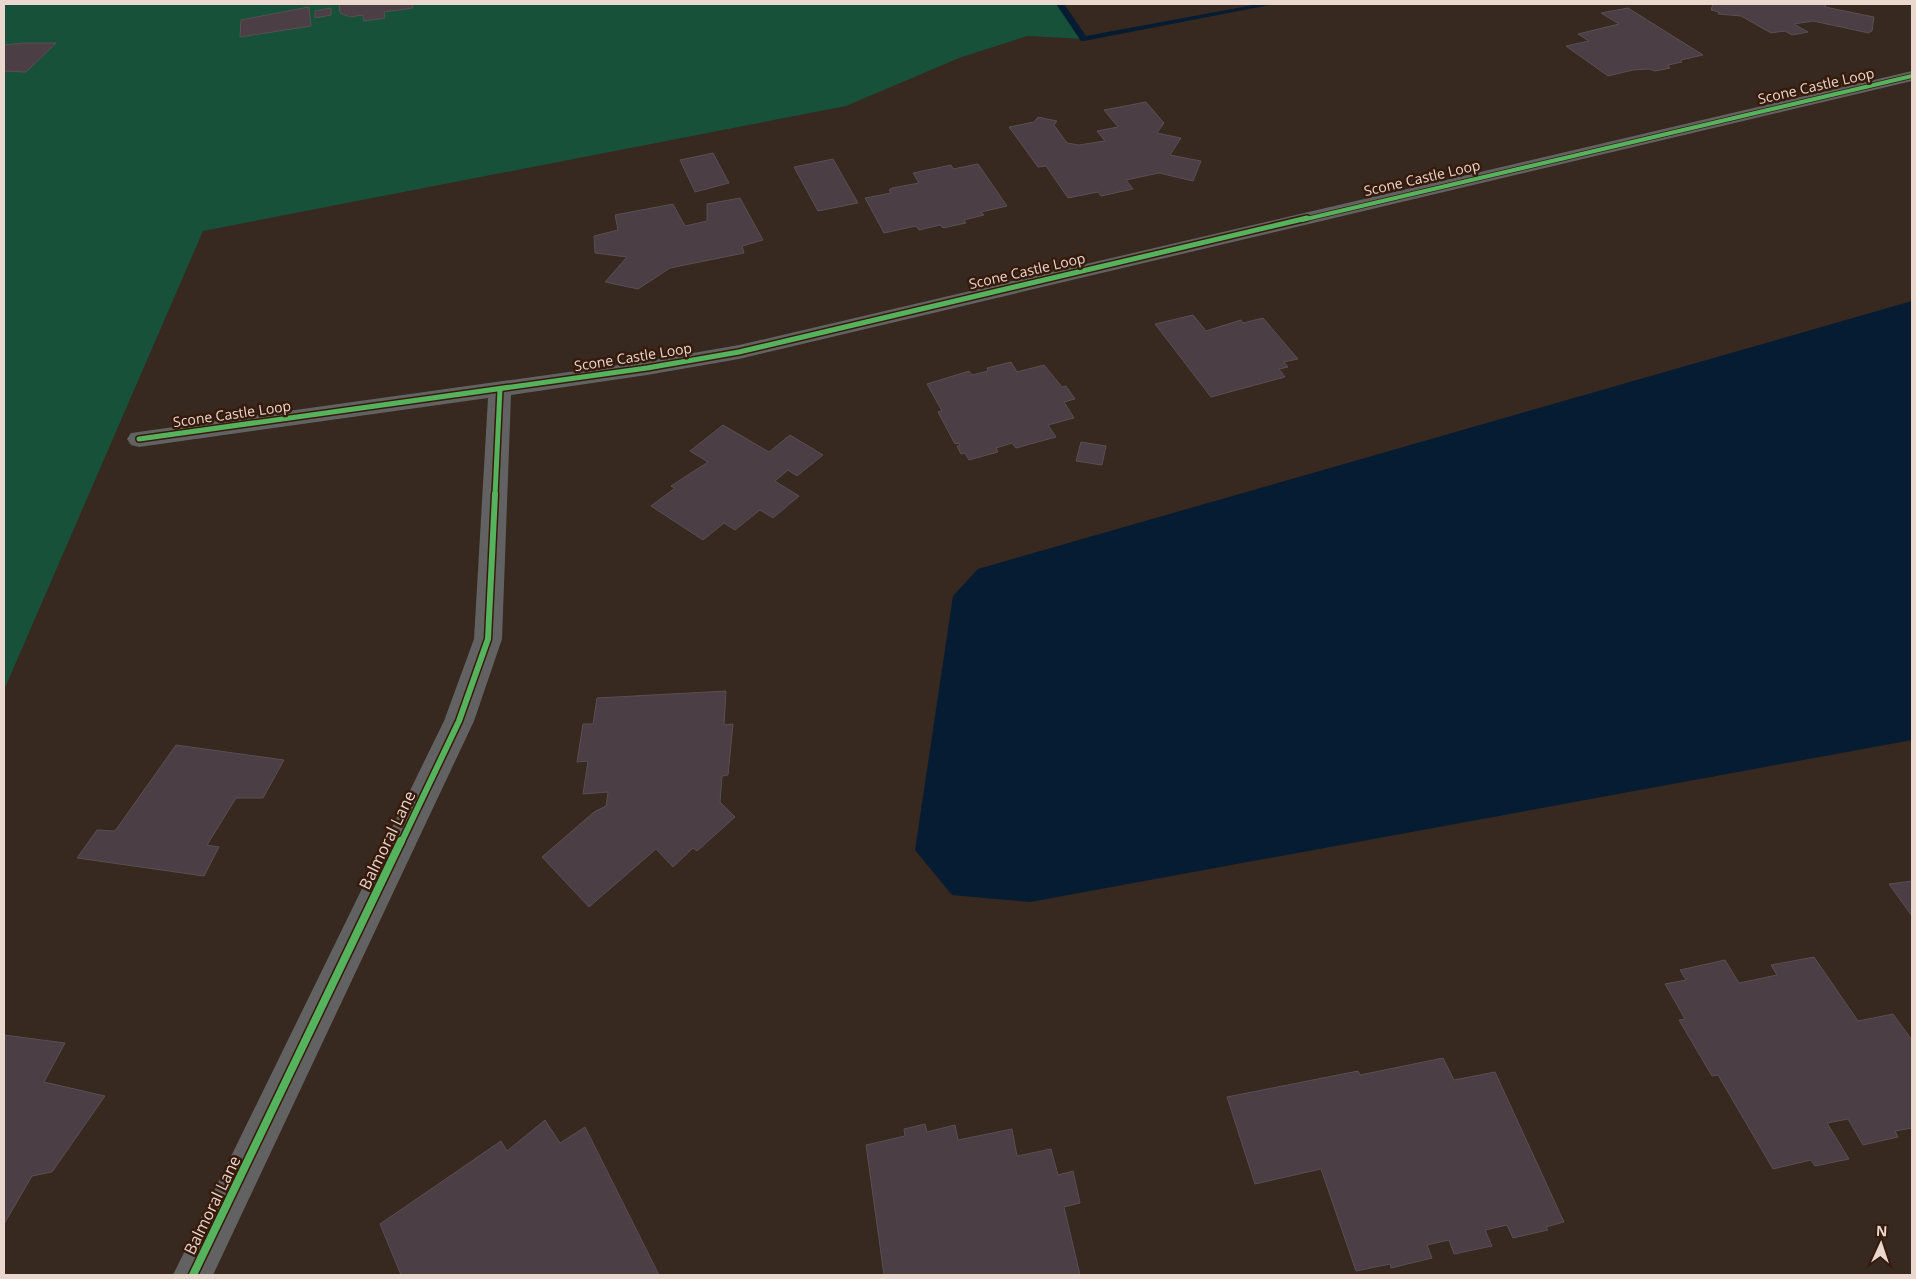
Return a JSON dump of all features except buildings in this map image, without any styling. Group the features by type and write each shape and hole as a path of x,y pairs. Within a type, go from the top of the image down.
{"street":[{"name":"Scone Castle Loop","path":"139,439 647,368 739,352 1912,76"},
{"name":"Balmoral Lane","path":"193,1275 460,721 488,639 500,389"}],"green space":[{"path":"4,4 1059,4 1084,39 1027,36 959,58 846,106 203,231 4,690"}],"water":[{"path":"1912,301 1912,740 1030,902 952,895 915,850 953,596 978,569"}],"waterway":[{"path":"1060,4 1084,39 1270,4"}],"cycle path":[{"path":"139,439 647,368 739,352 1912,76"},
{"path":"193,1275 459,721 488,639 500,389"}]}
